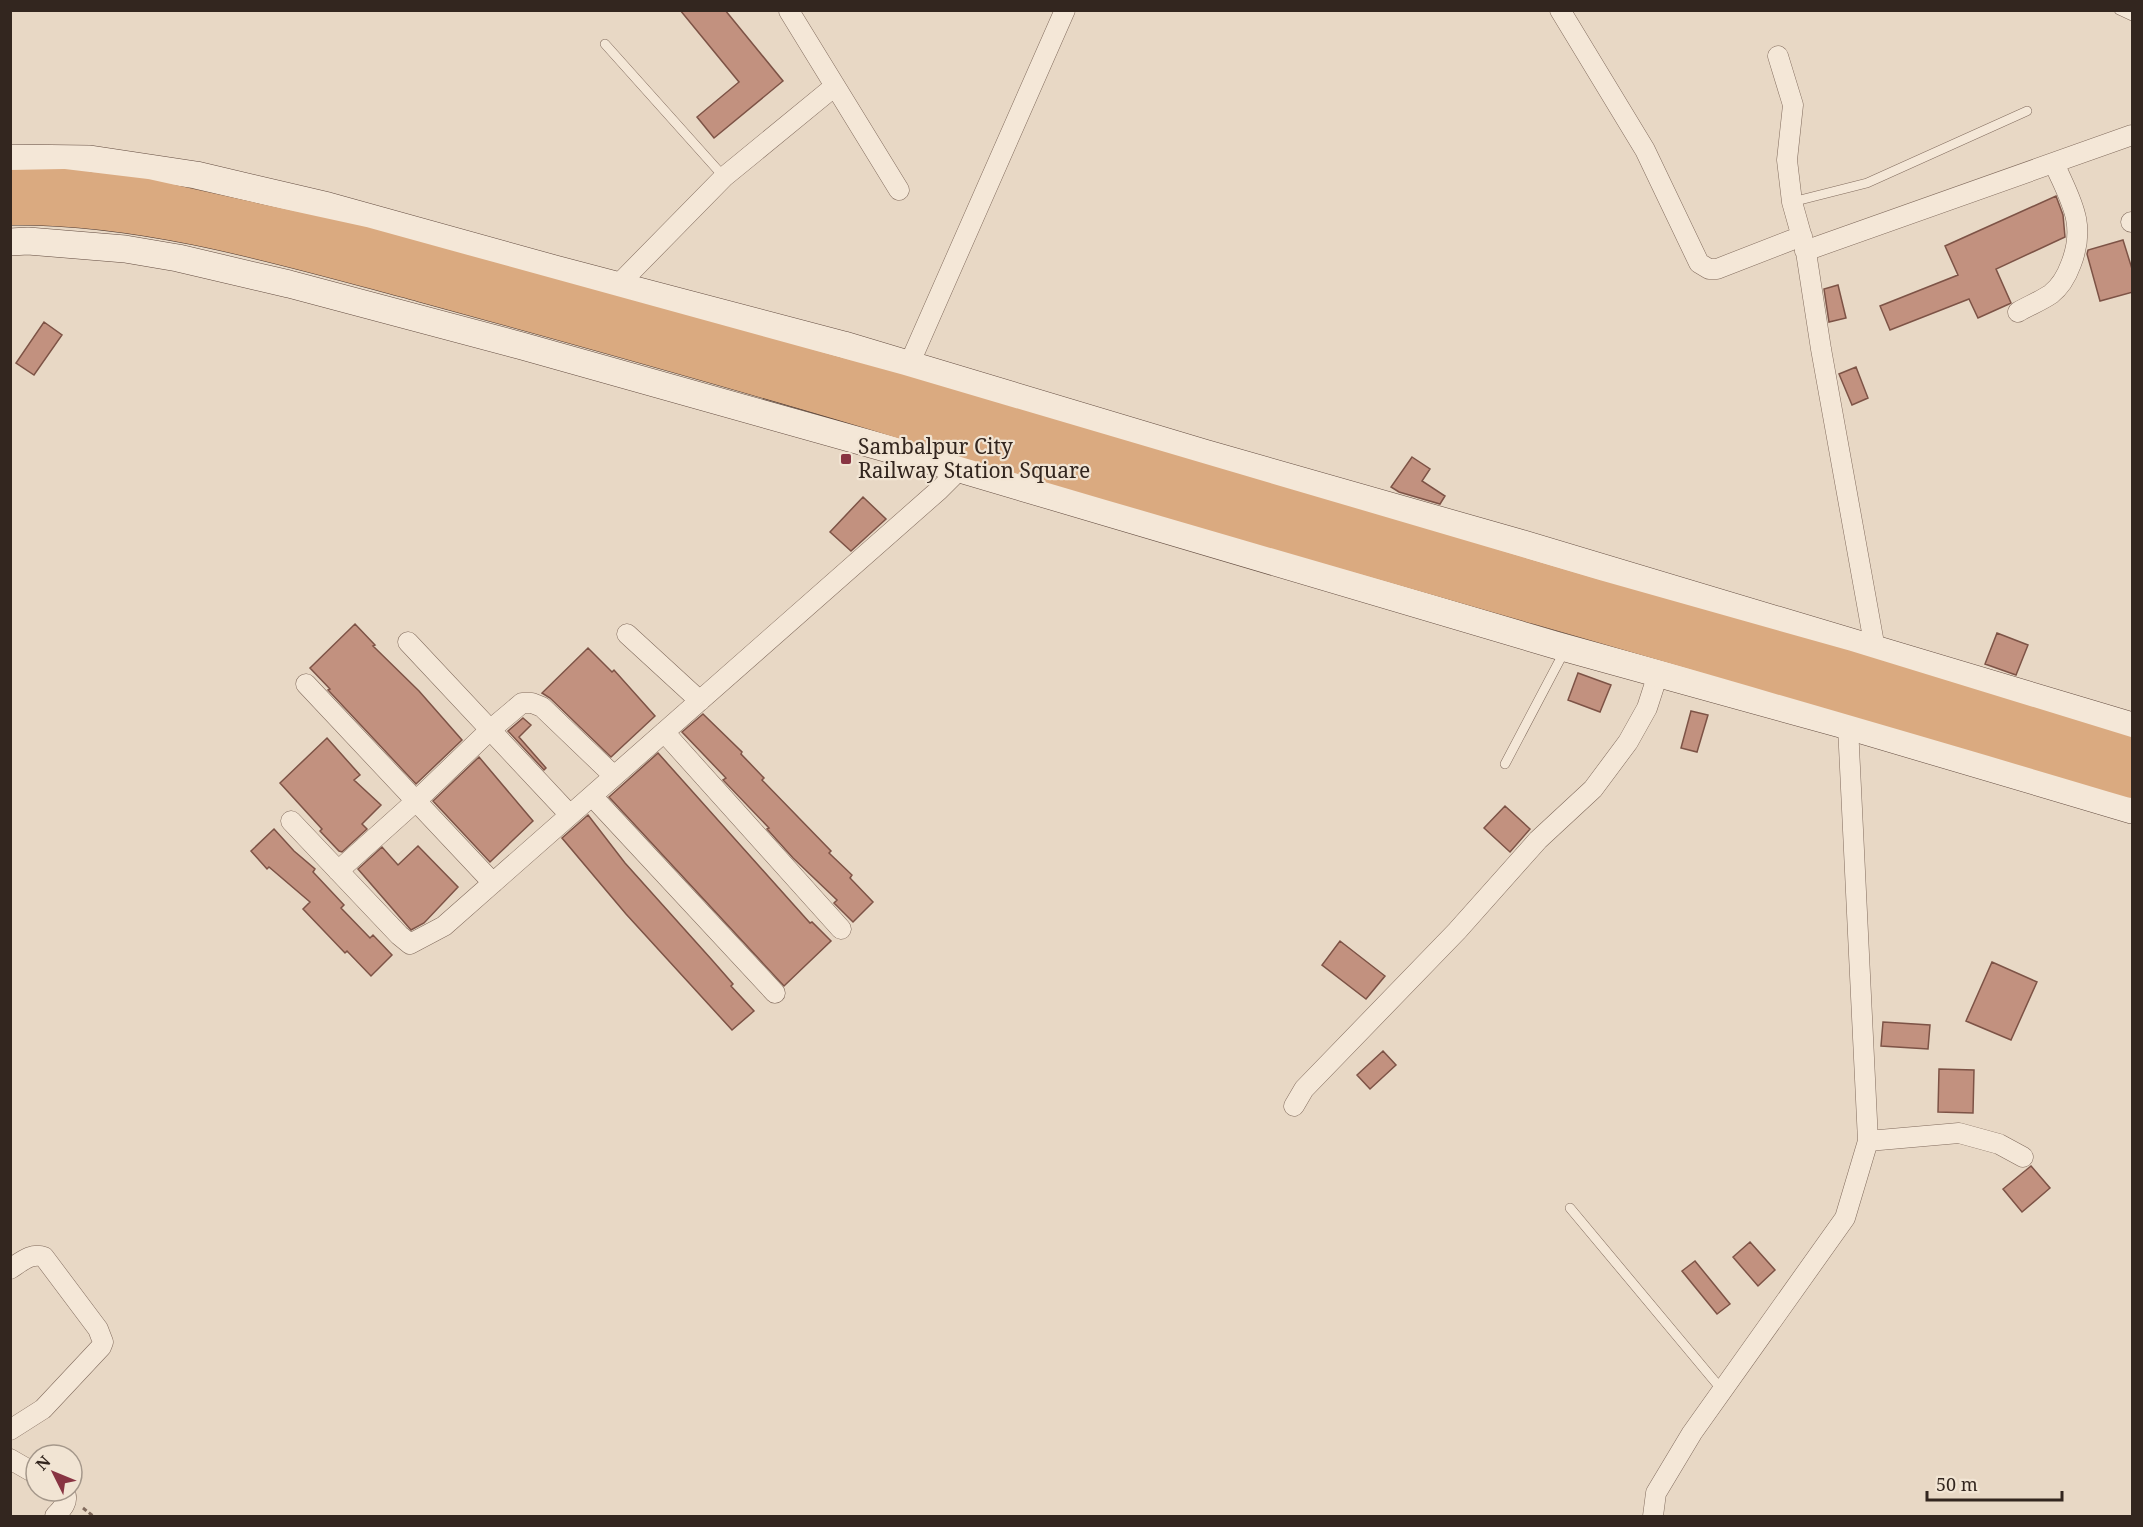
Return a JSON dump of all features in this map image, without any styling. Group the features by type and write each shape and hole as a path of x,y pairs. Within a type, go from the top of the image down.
{"highway":[{"path":"10,186 63,185 146,195 364,243 2133,782"},
{"path":"10,209 85,213 152,222 244,240 767,381 894,405 1845,666 2133,754"}],"main road":[{"path":"10,158 90,159 196,175 328,206 617,286 844,345 894,405 960,469 1566,648 1848,726 2133,810"},
{"path":"10,242 28,241 125,249 178,258 522,346 1204,453 1875,648 2133,726"}],"street":[{"path":"894,405 1065,10"},
{"path":"1560,10 1645,150 1699,263 1709,269 1717,269 1803,244 2054,163 2133,135"},
{"path":"789,11 898,190"},
{"path":"1778,56 1793,105 1787,160 1792,202 1803,244 1880,678"},
{"path":"617,286 724,177 835,86"},
{"path":"2018,312 2052,294 2067,276 2075,255 2079,236 2076,213 2054,163"},
{"path":"291,821 410,944 444,926 960,469"},
{"path":"627,634 700,701"},
{"path":"408,642 570,815"},
{"path":"1294,1106 1304,1089 1457,931 1538,840 1593,789 1629,742 1647,708 1658,674"},
{"path":"306,684 493,883"},
{"path":"338,871 522,703 532,703 542,707 614,776"},
{"path":"1653,1516 1656,1493 1692,1433 1845,1218 1868,1141 1848,726"},
{"path":"664,732 841,929"},
{"path":"592,796 775,993"},
{"path":"1868,1141 1959,1133 1999,1144 2023,1157"},
{"path":"10,1269 36,1254 44,1257 98,1329 103,1342 101,1347 42,1409 10,1430"},
{"path":"10,1459 24,1467"}],"lane":[{"path":"2119,10 2133,16"},
{"path":"605,44 724,177"},
{"path":"1792,202 1867,183 2027,111"},
{"path":"1505,764 1566,648"},
{"path":"1570,1208 1722,1390"}],"building":[{"path":"680,10 725,10 783,81 714,138 697,117 739,82"},
{"path":"2056,196 2063,215 2065,237 1996,269 2011,303 1978,318 1969,299 1890,330 1880,306 1958,275 1945,246"},
{"path":"2123,240 2133,272 2133,292 2100,301 2087,254 2088,250"},
{"path":"1838,285 1846,318 1829,322 1824,289"},
{"path":"44,322 62,335 34,375 16,363"},
{"path":"1856,367 1868,398 1852,405 1839,374"},
{"path":"1412,457 1430,469 1422,481 1445,496 1440,504 1399,492 1391,487"},
{"path":"863,497 886,519 851,551 830,532"},
{"path":"355,624 462,740 416,784 310,668"},
{"path":"1997,633 2028,645 2016,675 1985,664"},
{"path":"588,648 612,672 614,670 655,716 611,757 542,693"},
{"path":"1578,673 1611,685 1600,712 1568,700"},
{"path":"1691,711 1708,715 1697,752 1681,748"},
{"path":"703,714 742,752 741,754 764,778 762,780 831,851 829,853 852,875 850,878 873,902 853,922 834,903 837,900 793,858 767,829 769,828 723,780 726,778 682,732"},
{"path":"523,718 531,725 519,737 546,768 544,770 508,731"},
{"path":"327,738 360,775 354,780 381,805 362,824 367,829 342,852 320,831 322,829 280,783"},
{"path":"658,753 810,923 812,922 831,941 784,986 609,797"},
{"path":"479,757 533,821 490,862 433,801"},
{"path":"1505,806 1530,829 1510,852 1484,828"},
{"path":"588,815 625,863 733,984 731,986 754,1011 732,1030 626,914 562,838"},
{"path":"274,829 315,869 313,872 344,905 341,908 370,938 373,935 392,955 371,976 347,951 345,953 303,909 310,902 269,867 267,869 251,851"},
{"path":"418,846 458,887 424,923 411,930 358,869 382,847 398,865"},
{"path":"1340,941 1385,976 1366,999 1322,965"},
{"path":"1992,962 2037,982 2011,1040 1966,1021"},
{"path":"1883,1022 1930,1025 1928,1049 1881,1046"},
{"path":"1383,1051 1396,1065 1370,1089 1357,1075"},
{"path":"1939,1069 1974,1070 1973,1113 1938,1112"},
{"path":"2031,1166 2050,1188 2022,1212 2003,1189"},
{"path":"1750,1242 1775,1270 1758,1286 1733,1257"},
{"path":"1695,1261 1730,1304 1717,1314 1682,1271"}],"place":[{"name":"Sambalpur City Railway Station Square","path":"846,459"}]}
